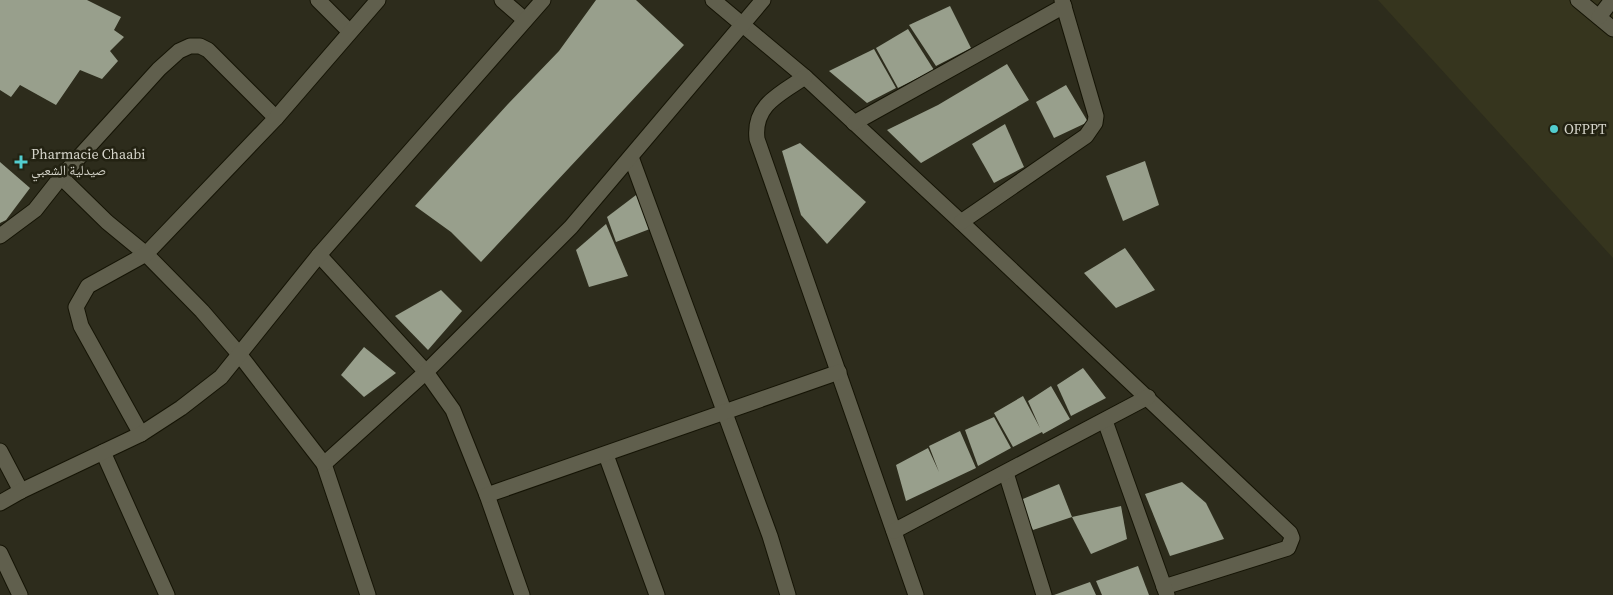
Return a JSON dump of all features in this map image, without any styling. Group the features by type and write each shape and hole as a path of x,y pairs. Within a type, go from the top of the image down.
{"street":[{"path":"318,0 349,31"},
{"path":"141,434 81,326 76,307 88,286 146,254 276,118 349,31 378,0"},
{"path":"502,0 526,20"},
{"path":"0,504 21,491 141,434 221,377 319,256 543,0"},
{"path":"713,0 805,77 1148,397 1287,530 1292,538 1288,548 1165,591 1106,421"},
{"path":"324,464 426,372 571,227 764,0"},
{"path":"1578,0 1613,29"},
{"path":"1599,17 1612,0"},
{"path":"854,124 1063,3 1096,116 1095,124 1086,136 961,222"},
{"path":"0,236 35,210 61,177 159,69 179,51 190,46 200,46 208,50 276,118"},
{"path":"805,77 771,100 760,113 756,126 757,140 840,372 916,595"},
{"path":"631,157 770,536 788,595"},
{"path":"61,177 107,222 146,254 239,354 324,464 368,595"},
{"path":"319,256 426,372 453,410 487,495 522,595"},
{"path":"487,495 840,372"},
{"path":"894,531 1106,421 1148,397"},
{"path":"0,451 21,491"},
{"path":"103,452 167,595"},
{"path":"606,455 657,595"},
{"path":"1006,473 1044,595"},
{"path":"0,554 20,595"}],"shaded area":[{"name":"OFPPT","path":"1378,0 1613,0 1613,258"}],"building":[{"path":"0,0 87,0 121,17 114,30 124,37 110,51 118,61 102,79 80,70 56,105 20,85 11,97 0,90"},
{"path":"596,0 636,0 684,45 481,262 451,232 415,206 559,51"},
{"path":"950,6 971,48 936,66 909,25"},
{"path":"908,29 934,70 898,88 876,48"},
{"path":"874,49 896,88 867,103 829,71"},
{"path":"1007,64 1029,100 921,163 887,130 938,105"},
{"path":"1066,85 1088,122 1054,138 1036,102"},
{"path":"1005,124 1024,167 994,183 972,144"},
{"path":"800,143 866,202 827,244 801,215 782,151"},
{"path":"1145,161 1159,205 1123,221 1106,176"},
{"path":"0,162 30,188 6,220 0,223"},
{"path":"640,192 655,227 616,242 607,217"},
{"path":"606,224 628,276 589,287 576,250"},
{"path":"1125,248 1155,290 1116,308 1084,273"},
{"path":"441,290 462,311 428,350 395,316"},
{"path":"364,347 396,373 364,397 341,375"},
{"path":"1083,368 1106,398 1071,416 1057,385"},
{"path":"1051,386 1070,419 1043,434 1042,432 1013,447 994,413 1023,396 1040,428 1028,401"},
{"path":"994,417 1011,448 978,466 965,430"},
{"path":"960,431 976,468 906,501 896,465 928,448 939,472 929,446"},
{"path":"1182,482 1206,503 1224,539 1170,556 1145,494"},
{"path":"1059,484 1072,517 1033,530 1018,501"},
{"path":"1121,506 1127,539 1091,554 1072,517"},
{"path":"1138,566 1149,595 1102,595 1096,581"},
{"path":"1090,582 1096,595 1054,595"}],"place":[{"name":"OFPPT","path":"1554,129"},
{"name":"Pharmacie Chaabi صيدلية الشعبي","path":"21,162"}]}
